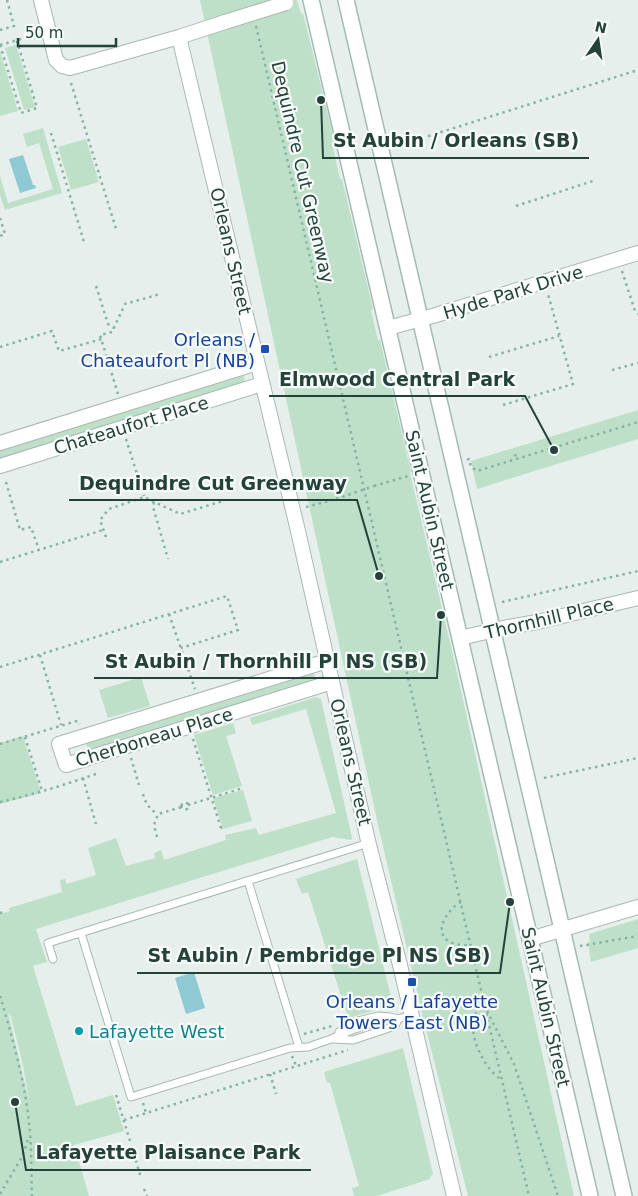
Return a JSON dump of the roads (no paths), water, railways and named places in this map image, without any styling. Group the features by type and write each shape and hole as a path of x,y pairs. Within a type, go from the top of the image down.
{"main road":[{"name":"Saint Aubin Street","path":"311,0 590,1196"},
{"name":"Saint Aubin Street","path":"346,0 624,1196"}],"street":[{"path":"41,0 56,60 62,66 70,68 180,37 290,1"},
{"name":"Orleans Street","path":"180,37 293,511 369,843 400,965 405,1017 454,1196"},
{"name":"Hyde Park Drive","path":"388,328 420,320 638,253"},
{"name":"Chateaufort Place","path":"0,443 257,363"},
{"name":"Chateaufort Place","path":"0,466 262,384"},
{"name":"Thornhill Place","path":"460,638 638,598"},
{"name":"Cherboneau Place","path":"327,661 59,744 66,765 332,682"},
{"path":"530,939 638,907"}],"lane":[{"path":"53,959 48,943 369,843"},
{"path":"248,881 299,1047"},
{"path":"81,933 131,1097 290,1048 308,1047 390,1018 405,1017"},
{"path":"331,1039 353,1040 395,1026 405,1017"}],"water":[{"path":"23,155 33,185 36,188 20,193 9,159"},
{"path":"194,972 205,1008 186,1014 175,978"}],"place":[{"name":"St Aubin / Orleans (SB)","path":"321,100"},
{"name":"Orleans / Chateaufort Pl (NB)","path":"265,349"},
{"name":"Elmwood Central Park","path":"554,450"},
{"name":"Dequindre Cut Greenway","path":"379,576"},
{"name":"St Aubin / Thornhill Pl NS (SB)","path":"441,615"},
{"name":"St Aubin / Pembridge Pl NS (SB)","path":"510,902"},
{"name":"Orleans / Lafayette Towers East (NB)","path":"412,982"},
{"name":"Lafayette West","path":"79,1031"},
{"name":"Lafayette Plaisance Park","path":"15,1102"}]}
